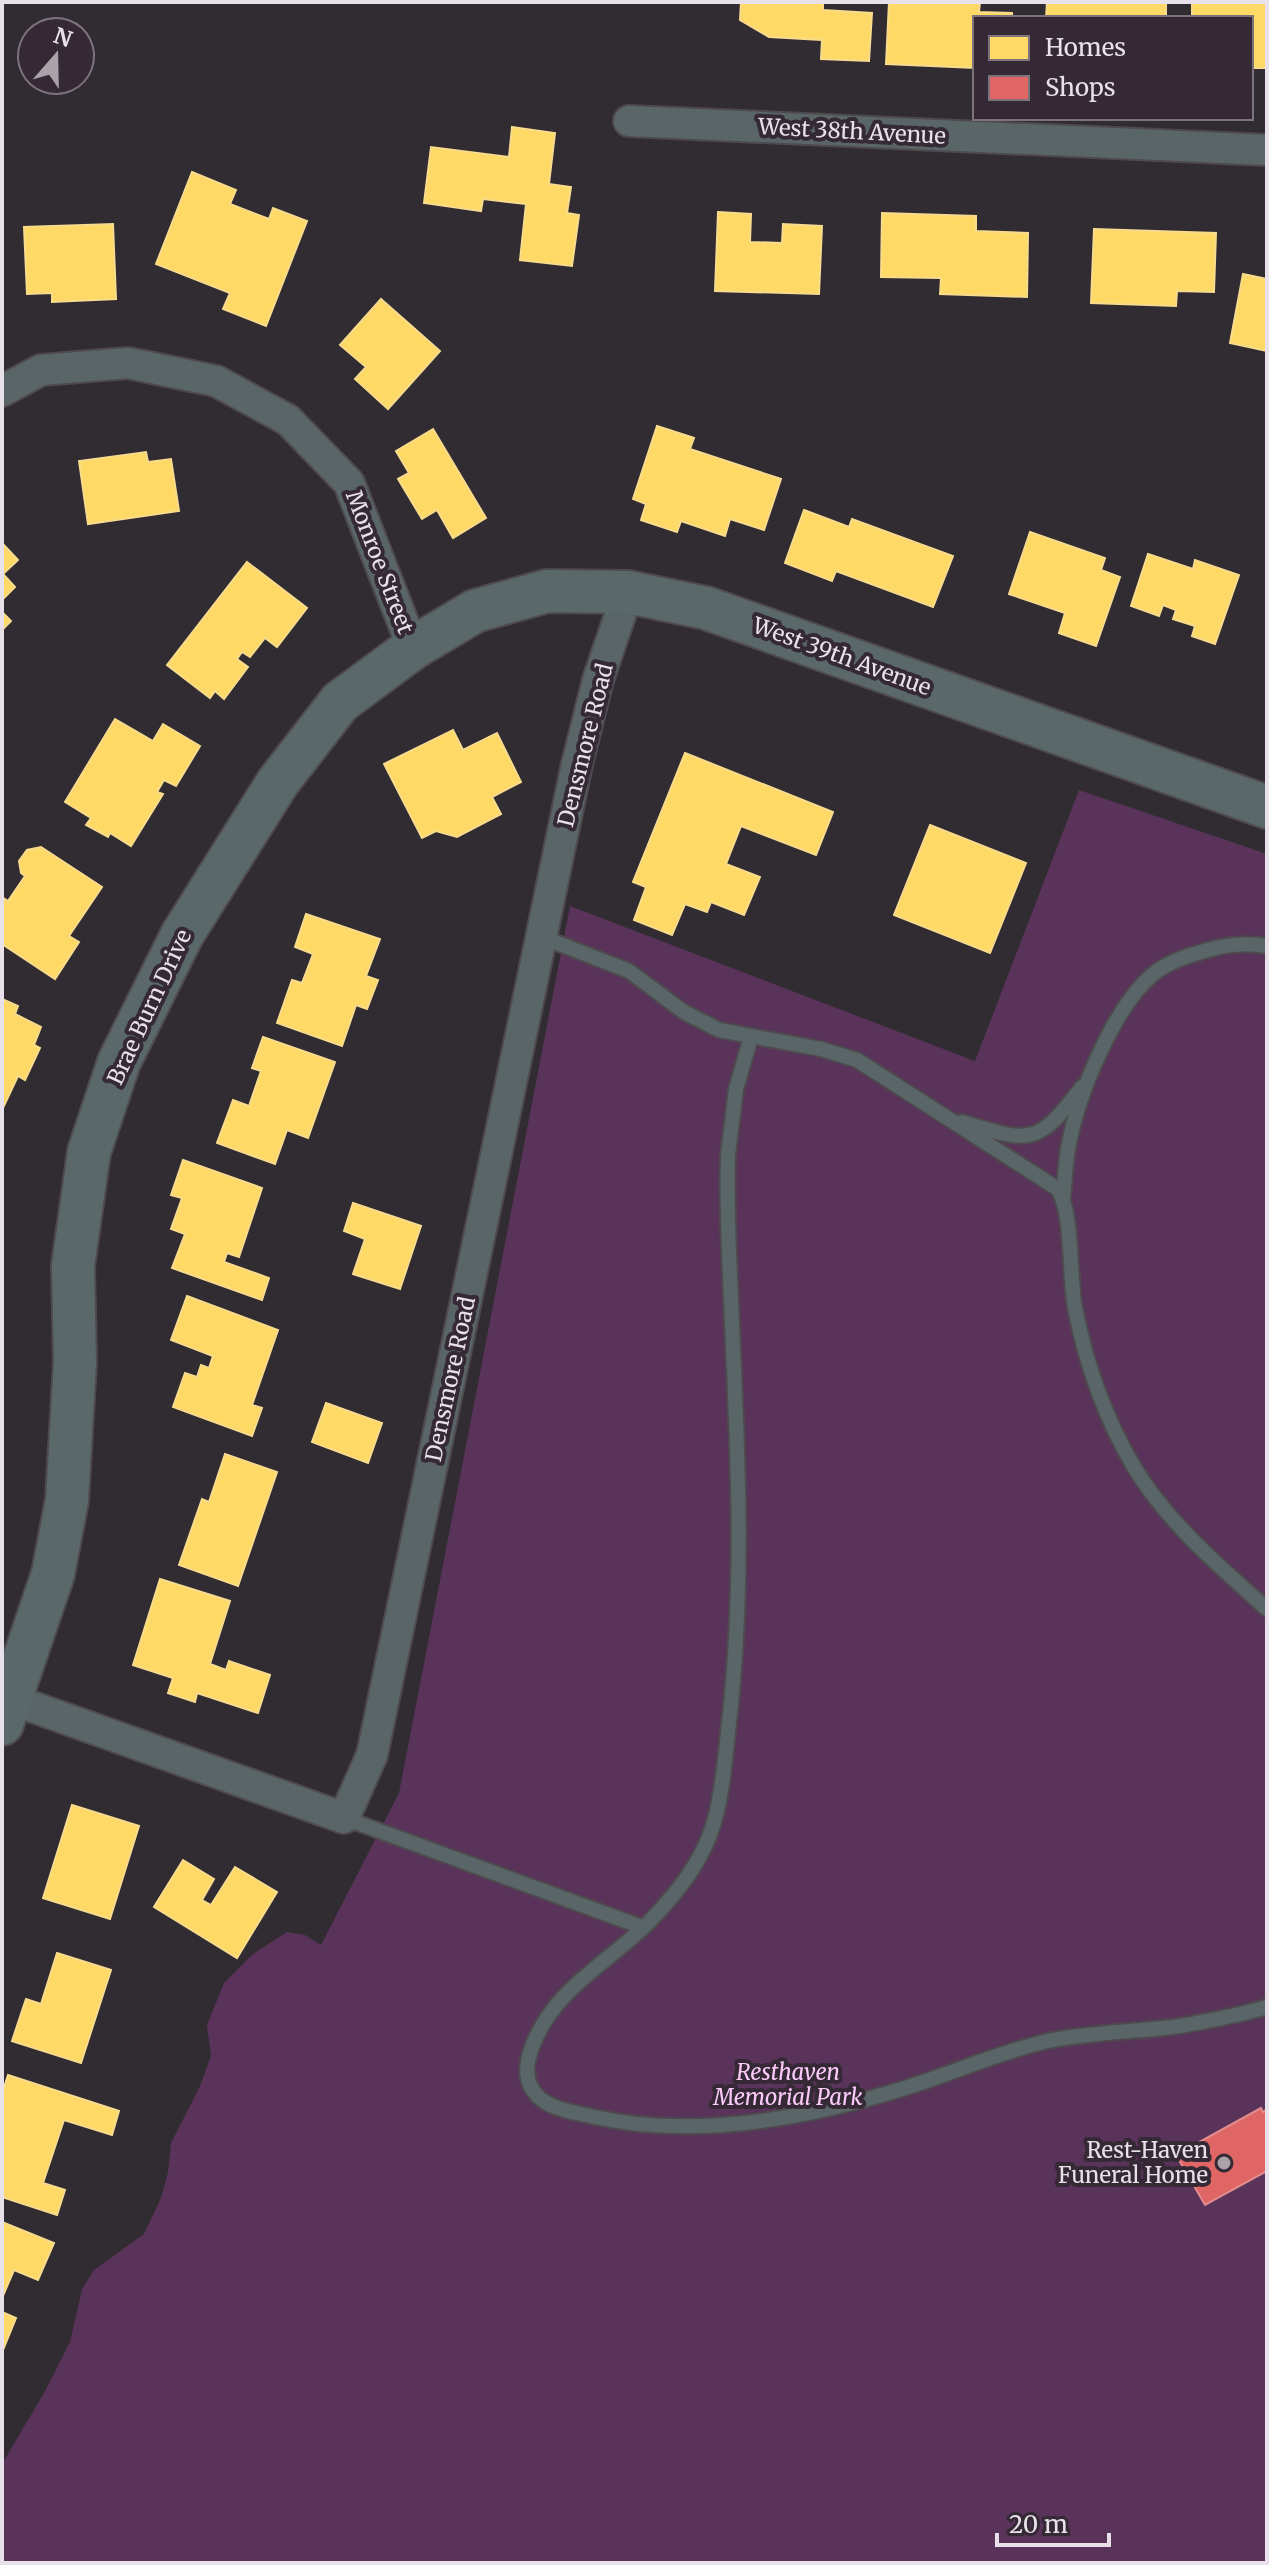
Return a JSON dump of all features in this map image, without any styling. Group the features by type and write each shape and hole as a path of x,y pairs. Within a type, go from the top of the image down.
{"street":[{"name":"West 38th Avenue","path":"629,121 1267,150"},
{"name":"Monroe Street","path":"2,391 41,370 128,363 216,381 288,420 349,483 413,648"},
{"name":"West 39th Avenue","path":"413,648 475,611 547,591 628,592 706,608 1267,807"},
{"name":"Densmore Road","path":"344,1818 372,1755 588,719 628,592"},
{"name":"Brae Burn Drive","path":"5,1706 53,1574 67,1500 75,1362 73,1266 89,1152 119,1062 182,935 278,782 340,702 413,648"},
{"path":"5,1706 344,1818"}],"lane":[{"path":"542,937 629,971 684,1012 719,1030 821,1049 857,1060 1058,1189 1063,1198"},
{"path":"1267,946 1244,943 1221,946 1174,961 1153,975 1130,998 1090,1077 1075,1118 1063,1198 1075,1307 1103,1408 1135,1469 1170,1514 1267,1609"},
{"path":"751,1037 736,1089 728,1155 739,1566 733,1682 716,1815 696,1866 642,1927 564,1993 538,2031 530,2052 527,2074 532,2090 544,2103 598,2118 664,2126 784,2117 847,2105 1046,2042 1181,2025 1267,2007"},
{"path":"946,1118 997,1133 1034,1136 1059,1118 1090,1077"},
{"path":"344,1818 642,1927"}],"green space":[{"name":"Resthaven Memorial Park","path":"1079,790 1267,854 1267,2563 2,2563 2,2464 70,2342 82,2289 94,2270 144,2234 161,2198 171,2143 200,2086 211,2056 207,2025 224,1983 253,1954 287,1932 305,1935 321,1945 399,1793 570,906 975,1061"}],"building: Homes":[{"path":"741,2 823,2 823,10 872,13 869,61 821,59 822,40 769,37 740,20"},
{"path":"889,2 980,2 979,12 1012,13 1012,16 973,16 973,68 886,64"},
{"path":"1047,2 1166,2 1166,16 1046,16"},
{"path":"1192,2 1267,2 1267,68 1253,68 1253,16 1192,16"},
{"path":"512,127 555,133 549,184 571,187 567,213 579,215 572,266 520,260 526,204 483,199 481,211 424,203 431,147 509,157"},
{"path":"192,172 236,190 230,204 269,219 273,208 307,221 266,326 223,309 230,293 156,264"},
{"path":"718,212 751,214 750,242 782,243 783,224 822,226 819,294 715,291"},
{"path":"882,213 976,216 976,231 1028,233 1027,297 940,294 941,278 881,277"},
{"path":"113,224 116,299 52,302 52,293 27,294 24,227"},
{"path":"1094,229 1216,233 1214,292 1177,291 1176,306 1091,303"},
{"path":"1243,274 1267,279 1267,351 1230,343"},
{"path":"381,299 440,351 388,409 355,379 366,367 340,345"},
{"path":"657,426 694,438 690,449 781,479 764,530 730,519 725,536 681,521 677,532 641,520 646,504 633,499"},
{"path":"433,429 486,518 453,538 437,510 422,519 398,479 409,473 396,451"},
{"path":"146,452 148,462 171,459 179,511 88,524 79,461"},
{"path":"804,510 849,527 852,519 953,556 933,607 836,571 832,581 785,563"},
{"path":"1030,532 1105,558 1101,570 1120,577 1096,646 1059,633 1065,613 1009,594"},
{"path":"2,543 18,560 3,574 15,587 2,600"},
{"path":"1148,554 1193,569 1195,560 1239,575 1215,644 1192,636 1195,626 1173,619 1176,610 1163,605 1159,616 1131,606"},
{"path":"247,562 307,608 277,647 265,638 250,657 242,652 237,659 248,667 224,699 215,691 210,698 167,665"},
{"path":"2,612 11,621 2,630"},
{"path":"115,719 153,741 163,724 200,746 176,786 164,780 157,792 163,794 131,846 110,833 108,837 86,825 91,818 65,802"},
{"path":"453,730 463,750 497,733 521,782 492,797 501,814 457,837 436,831 422,838 384,764"},
{"path":"685,753 833,812 816,855 741,826 726,864 760,877 744,915 711,902 707,912 685,904 672,935 634,920 646,887 633,882"},
{"path":"930,825 1026,863 990,953 894,915"},
{"path":"41,847 102,887 69,936 79,942 55,979 2,944 2,897 8,901 25,876 21,873 19,861 27,850"},
{"path":"306,914 380,939 366,976 378,980 367,1009 356,1005 342,1046 277,1023 292,980 302,983 313,954 295,947"},
{"path":"2,999 18,1006 15,1014 41,1027 34,1045 40,1048 25,1080 18,1076 2,1110"},
{"path":"263,1037 335,1062 308,1138 287,1130 275,1164 217,1143 233,1100 249,1106 261,1071 252,1068"},
{"path":"183,1160 262,1188 239,1257 227,1253 224,1262 269,1278 262,1300 172,1268 185,1234 171,1229 182,1198 171,1195"},
{"path":"353,1203 421,1226 400,1289 353,1274 365,1239 344,1231"},
{"path":"187,1296 278,1330 252,1405 262,1408 252,1436 173,1407 185,1373 197,1377 201,1365 209,1368 213,1356 171,1340"},
{"path":"326,1403 382,1423 368,1463 312,1442"},
{"path":"225,1454 277,1472 238,1586 179,1565 202,1499 209,1502"},
{"path":"160,1579 230,1601 210,1664 226,1670 229,1661 270,1675 258,1713 197,1693 195,1702 168,1693 173,1678 133,1665"},
{"path":"72,1805 139,1826 110,1919 43,1898"},
{"path":"183,1860 214,1879 202,1900 211,1905 235,1867 277,1892 237,1958 154,1907"},
{"path":"57,1953 111,1970 81,2063 12,2041 26,1999 41,2004"},
{"path":"8,2075 119,2111 112,2135 64,2120 43,2183 65,2190 57,2215 2,2197 2,2094"},
{"path":"2,2222 54,2243 38,2280 14,2270 2,2298"},
{"path":"2,2312 16,2318 3,2350 2,2349"}],"building: Shops":[{"name":"Rest-Haven Funeral Home","path":"1261,2108 1263,2112 1267,2109 1267,2175 1265,2172 1205,2205 1176,2155"}],"place":[{"name":"Rest-Haven Funeral Home","path":"1224,2163"}]}
